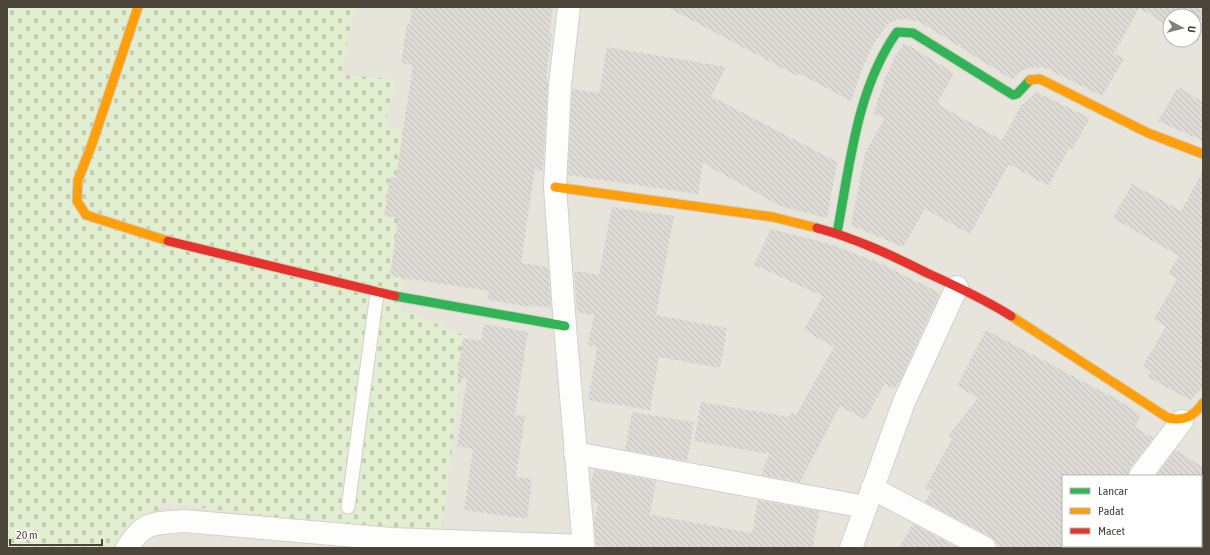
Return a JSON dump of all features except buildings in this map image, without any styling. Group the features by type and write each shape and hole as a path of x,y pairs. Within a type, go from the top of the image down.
{"street":[{"path":"138,7 120,63 78,180 77,201 86,215 162,240 377,293 565,326"},
{"path":"126,548 134,537 150,524 184,522 391,539 584,547 575,453 555,187 560,85 569,7"},
{"path":"837,233 868,88 875,66 897,32 903,31 913,33 1012,95 1017,94 1030,80 1040,79 1148,133 1203,154"},
{"path":"555,187 773,217 837,233 886,253 990,303 1168,418 1182,421"},
{"path":"851,548 868,497 904,402 957,287"},
{"path":"1141,475 1182,421 1195,415 1203,402"},
{"path":"575,453 868,497 985,548"}],"lane":[{"path":"348,507 377,293"}],"shaded area":[{"path":"7,7 1203,7 1203,548 7,548"}],"green space":[{"path":"7,7 354,7 341,75 396,79 385,124 435,142 398,308 466,336 441,537 161,503 141,548 7,548"}],"traffic: fast":[{"path":"837,233 856,129 863,103 883,54 897,32 913,33 1013,95 1017,94 1030,80"},
{"path":"395,296 565,326"}],"traffic: slow":[{"path":"138,7 92,144 78,180 77,201 86,215 168,241"},
{"path":"1030,80 1040,79 1148,133 1203,154"},
{"path":"555,187 773,217 817,228"},
{"path":"1011,316 1168,418 1179,419 1188,417 1196,412 1203,403"}],"traffic: jam":[{"path":"817,228 886,253 970,293 1011,316"},
{"path":"168,241 395,296"}]}
